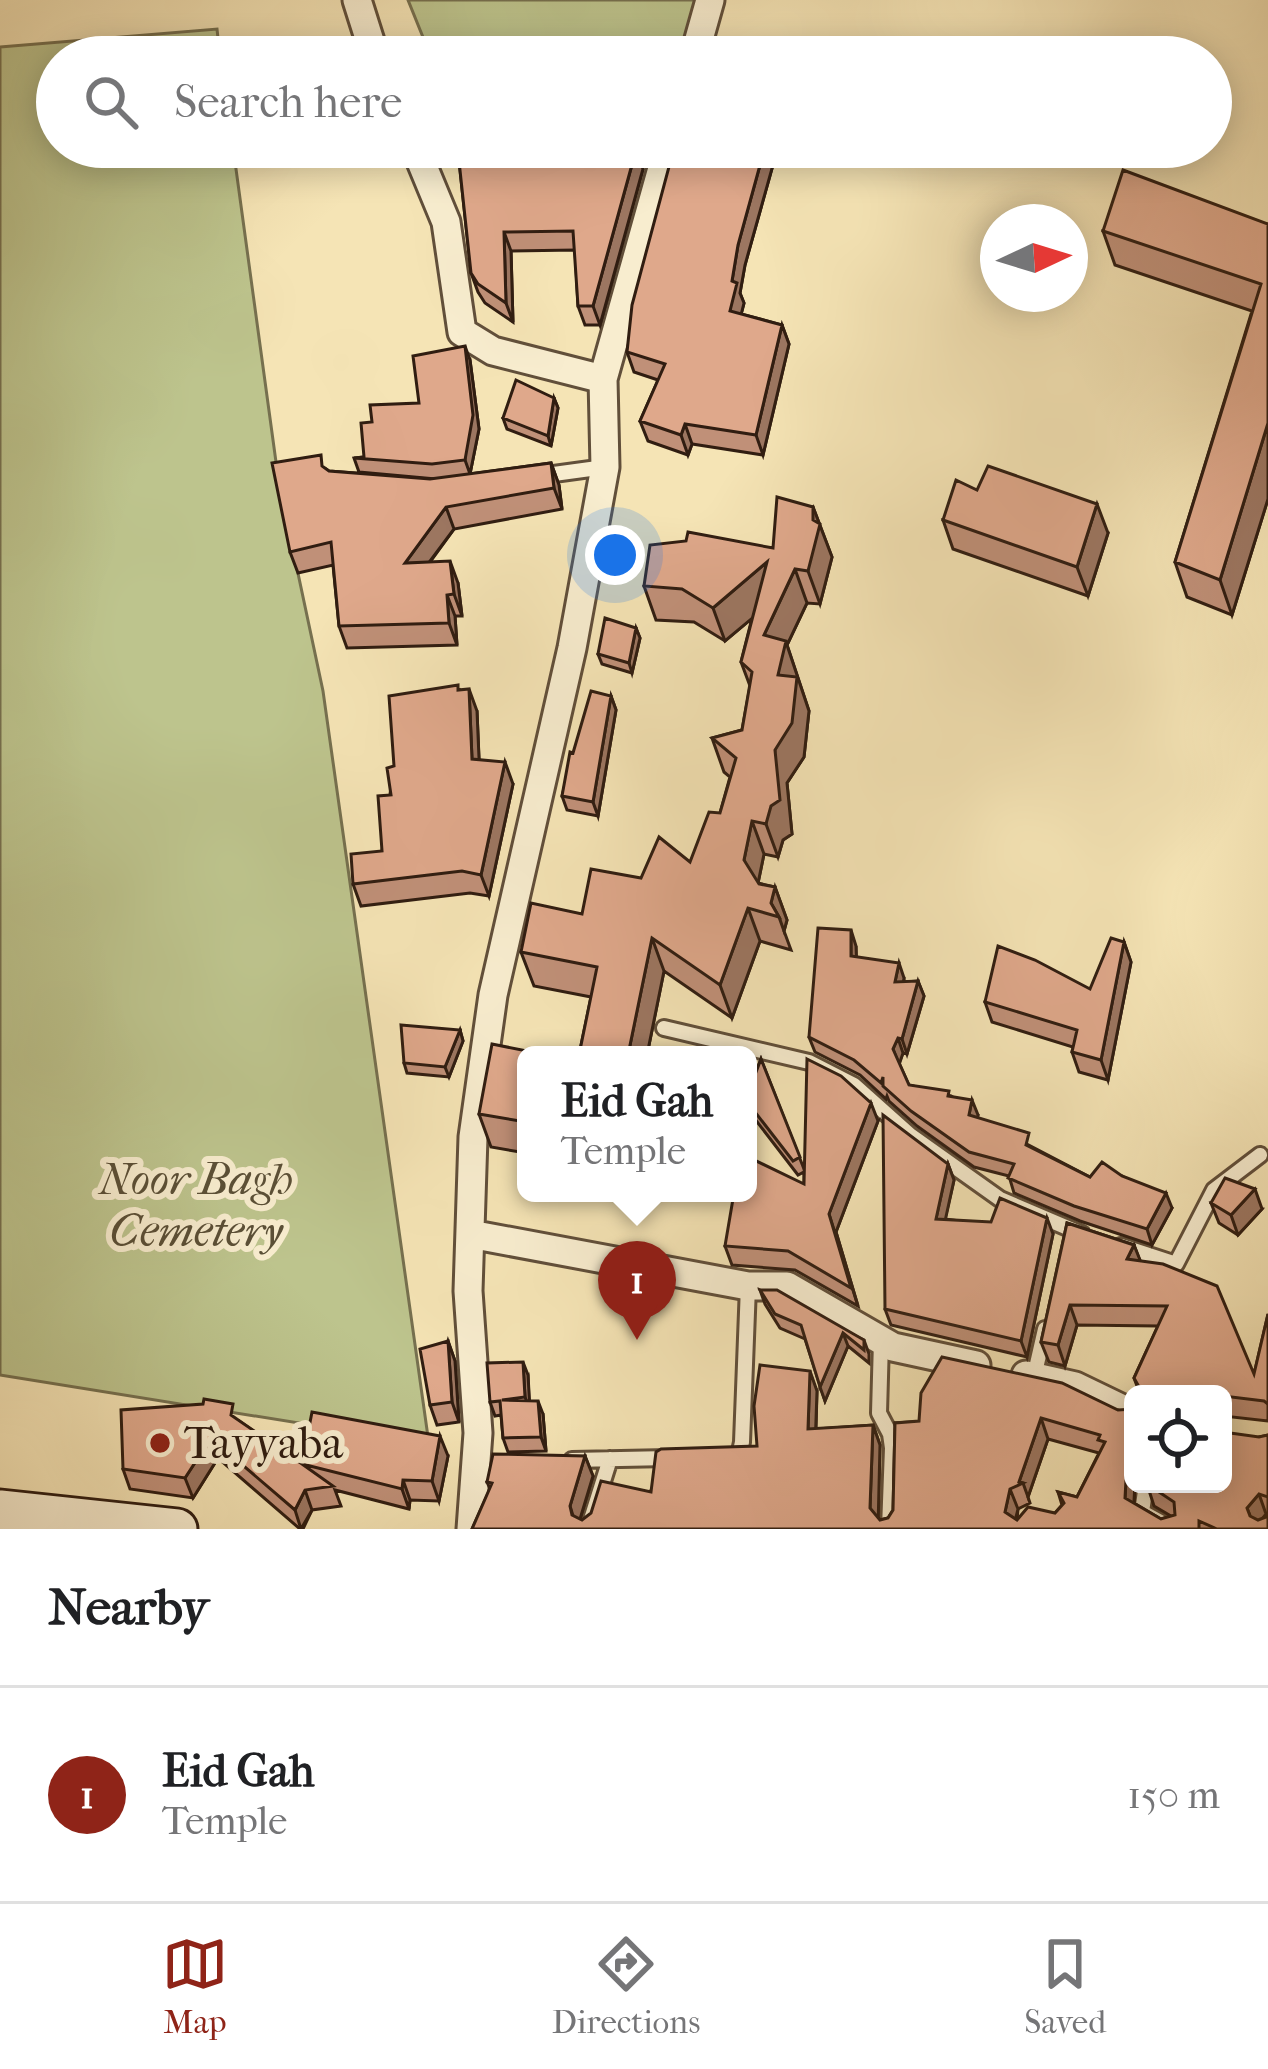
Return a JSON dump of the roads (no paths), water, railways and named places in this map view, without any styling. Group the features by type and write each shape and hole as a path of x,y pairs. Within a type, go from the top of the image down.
{"main road":[{"path":"0,1510 177,1529"}],"street":[{"path":"357,0 366,36"},
{"path":"700,36 710,0"},
{"path":"424,168 446,222 462,332 493,351 603,379"},
{"path":"471,1529 488,1463 468,1291 473,1137 493,995 572,648 605,467 603,379 662,168"},
{"path":"470,1234 748,1286 787,1286 881,1341 1075,1386 1124,1410"}],"lane":[{"path":"522,478 605,467"},
{"path":"664,1028 741,1046"},
{"path":"757,1050 809,1062 854,1085 910,1135 1000,1199 1066,1228 1176,1264 1214,1190 1260,1155"},
{"path":"1061,1249 1066,1228"},
{"path":"717,1457 739,1456 742,1442 748,1286"},
{"path":"1034,1377 1048,1313"},
{"path":"881,1341 879,1413 892,1448 889,1529"},
{"path":"566,1460 696,1457"},
{"path":"588,1529 610,1459"},
{"path":"1145,1493 1142,1512 1173,1529"}],"place":[{"name":"Eid Gah","path":"637,1340"},
{"name":"Tayyaba","path":"160,1443"}],"park label":[{"name":"Noor Bagh Cemetery","path":"196,1205"}]}
